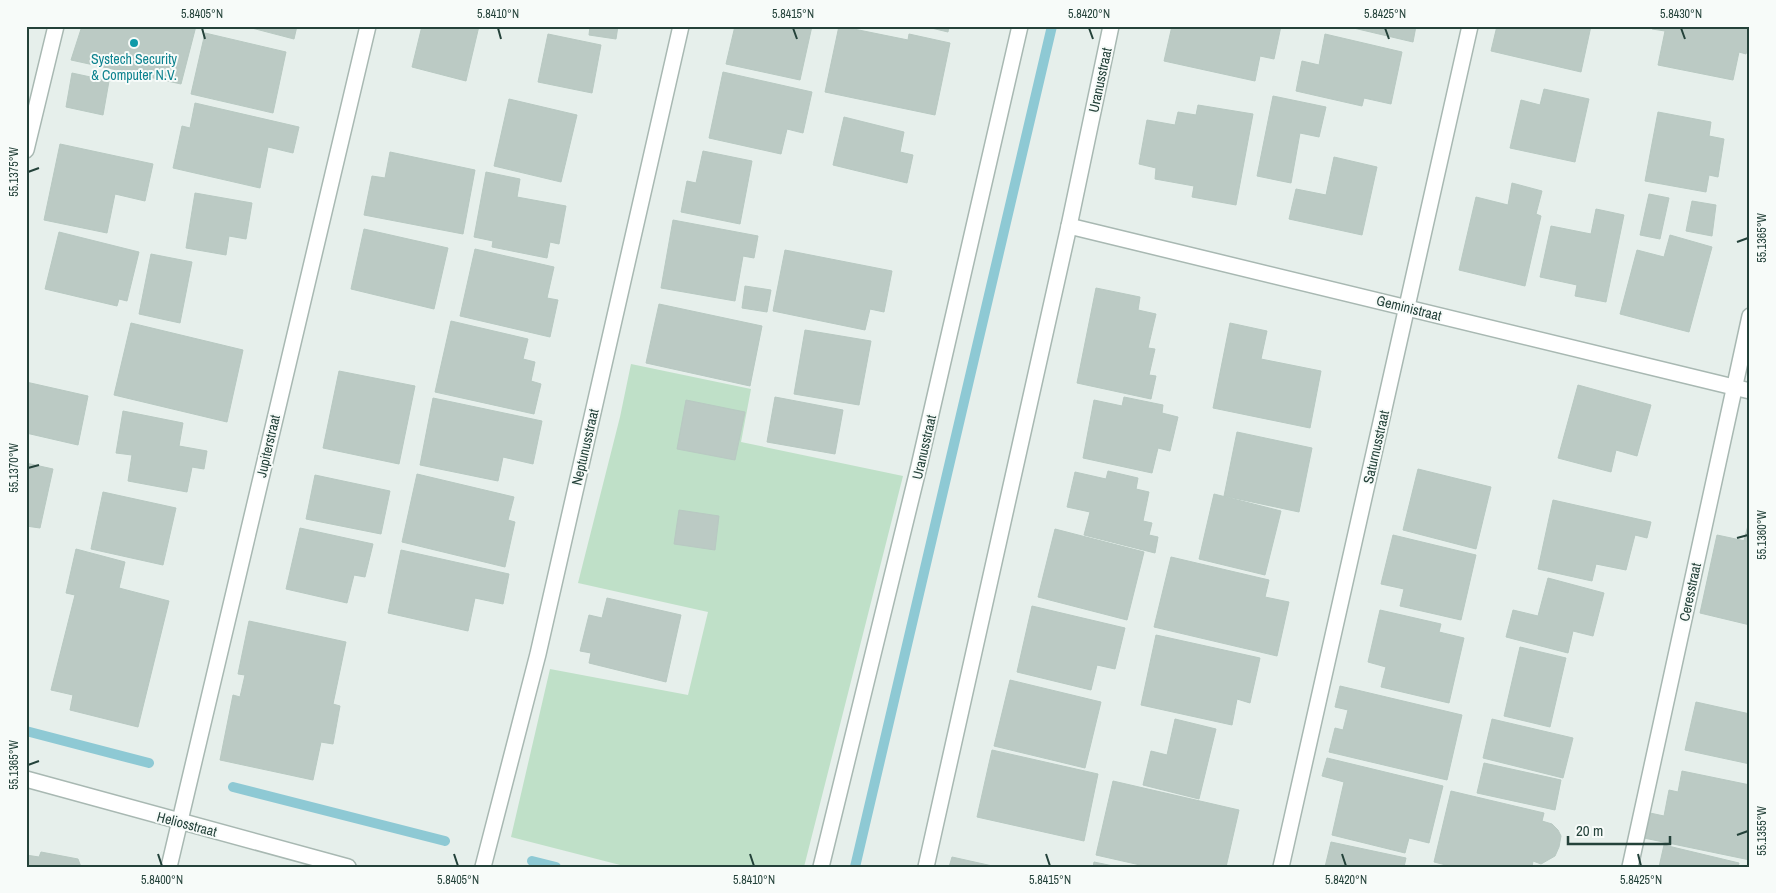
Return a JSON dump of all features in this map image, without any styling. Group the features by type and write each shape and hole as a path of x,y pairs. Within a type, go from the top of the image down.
{"street":[{"path":"26,150 56,26"},
{"name":"Jupiterstraat","path":"169,867 368,26"},
{"name":"Neptunusstraat","path":"482,867 538,654 681,26"},
{"name":"Uranusstraat","path":"821,867 919,466 1020,26"},
{"name":"Uranusstraat","path":"926,867 1069,226 1111,26"},
{"name":"Saturnusstraat","path":"1281,867 1470,26"},
{"name":"Geministraat","path":"1069,226 1750,391"},
{"name":"Ceresstraat","path":"1630,867 1750,316"},
{"name":"Heliosstraat","path":"26,779 348,867"}],"green space":[{"path":"631,364 751,389 741,442 903,476 804,867 628,867 511,837 550,669 688,695 708,612 578,583 620,417"}],"building":[{"name":"Systech Security & Computer N.V.","path":"82,26 196,26 181,84 71,60"},
{"path":"244,26 297,26 294,39"},
{"path":"422,26 479,26 466,81 412,67"},
{"path":"590,26 618,26 616,39 589,35"},
{"path":"735,26 812,26 800,80 726,64"},
{"path":"839,26 908,40 909,34 950,43 935,115 825,92"},
{"path":"923,26 949,26 948,32"},
{"path":"1172,26 1281,26 1274,59 1260,56 1255,81 1164,61"},
{"path":"1345,26 1416,26 1413,42"},
{"path":"1497,26 1591,26 1581,72 1491,51"},
{"path":"1652,26 1750,26 1750,37 1746,54 1739,52 1733,80 1658,65 1665,31 1652,29"},
{"path":"205,33 286,52 273,113 191,94"},
{"path":"548,34 601,45 592,93 538,82"},
{"path":"1325,34 1402,52 1391,104 1364,98 1362,106 1296,91 1302,61 1319,65"},
{"path":"723,72 812,92 803,133 787,129 781,154 709,138"},
{"path":"72,73 109,81 103,115 66,107"},
{"path":"1544,89 1589,99 1575,162 1510,148 1521,100 1540,105"},
{"path":"1273,96 1326,107 1319,137 1300,133 1291,183 1257,176"},
{"path":"509,99 577,115 561,182 494,166"},
{"path":"195,103 299,127 293,153 268,147 260,188 173,168 182,126 190,128"},
{"path":"1198,105 1253,114 1236,205 1192,197 1194,186 1155,179 1156,168 1139,164 1147,120 1175,125 1178,112 1196,115"},
{"path":"1658,112 1711,122 1709,136 1724,139 1718,177 1709,175 1706,192 1645,181"},
{"path":"844,117 904,132 900,152 913,155 907,183 833,165"},
{"path":"60,144 153,164 145,201 115,194 107,233 44,220"},
{"path":"703,151 752,161 740,224 681,212 687,181 696,183"},
{"path":"390,152 475,170 463,234 364,215 372,176 385,178"},
{"path":"1334,157 1377,167 1362,235 1289,219 1296,189 1326,195"},
{"path":"486,172 520,179 517,197 566,206 559,244 550,242 547,258 492,247 493,241 474,237"},
{"path":"1512,183 1542,191 1536,214 1541,216 1525,286 1459,270 1476,197 1508,205"},
{"path":"195,193 252,203 246,239 229,236 226,255 186,248"},
{"path":"1649,194 1669,198 1660,239 1640,235"},
{"path":"1692,201 1716,205 1712,236 1686,231"},
{"path":"1596,209 1624,215 1606,302 1575,296 1577,285 1540,277 1551,226 1591,234"},
{"path":"673,220 758,236 754,258 743,256 735,301 661,288"},
{"path":"364,229 448,248 434,309 351,289"},
{"path":"59,232 139,252 127,301 119,299 117,306 45,289"},
{"path":"1670,235 1712,247 1689,332 1620,314 1637,250 1664,257"},
{"path":"475,249 554,267 547,298 558,300 550,337 460,316"},
{"path":"785,250 892,271 884,312 870,309 865,330 773,311"},
{"path":"151,254 192,262 180,323 139,314"},
{"path":"745,286 771,290 767,312 742,308"},
{"path":"1096,288 1140,297 1138,310 1156,314 1148,348 1155,349 1149,375 1156,376 1151,399 1077,383"},
{"path":"659,304 762,326 750,386 646,363"},
{"path":"451,321 528,339 523,359 535,362 531,381 541,384 534,414 435,392"},
{"path":"131,323 243,350 227,422 114,395"},
{"path":"1230,323 1267,331 1261,359 1321,371 1310,428 1213,408"},
{"path":"805,330 871,341 859,405 794,394"},
{"path":"339,371 415,386 399,464 323,448"},
{"path":"26,382 88,396 78,445 26,433"},
{"path":"1578,385 1651,405 1637,456 1616,450 1611,472 1558,458"},
{"path":"775,397 843,410 835,454 767,442"},
{"path":"1124,397 1163,405 1162,413 1178,417 1170,451 1158,448 1152,473 1083,458 1094,400 1122,406"},
{"path":"433,398 542,421 533,464 503,457 498,481 420,465"},
{"path":"686,400 745,412 735,460 677,449"},
{"path":"123,411 183,423 179,446 207,451 204,469 192,467 187,492 128,481 132,455 116,453"},
{"path":"1237,432 1312,448 1299,512 1224,496"},
{"path":"26,463 53,469 40,528 26,526"},
{"path":"1418,469 1491,487 1476,549 1403,530"},
{"path":"1108,471 1138,478 1136,489 1149,492 1143,521 1152,523 1149,535 1158,537 1155,553 1084,535 1090,512 1067,507 1075,472 1106,479"},
{"path":"417,474 514,497 508,520 515,522 505,567 402,542"},
{"path":"315,475 390,491 381,534 306,519"},
{"path":"103,492 176,508 163,565 91,549"},
{"path":"1214,494 1281,511 1265,575 1199,559"},
{"path":"1553,500 1651,522 1647,538 1635,535 1626,570 1596,564 1592,581 1538,569"},
{"path":"679,510 719,516 715,550 674,544"},
{"path":"1750,518 1750,546 1743,544"},
{"path":"300,528 373,544 365,577 354,575 347,603 286,589"},
{"path":"1055,529 1144,552 1127,620 1038,597"},
{"path":"1393,535 1476,555 1461,620 1400,606 1404,589 1381,584"},
{"path":"1717,535 1750,542 1750,625 1700,613"},
{"path":"76,549 125,562 119,588 169,601 138,727 70,710 73,695 51,690 75,595 66,593"},
{"path":"401,550 509,574 503,604 475,598 468,631 388,613"},
{"path":"1171,557 1269,580 1265,597 1289,602 1277,656 1154,627"},
{"path":"1548,578 1604,593 1593,636 1573,631 1568,653 1506,637 1513,610 1538,616"},
{"path":"607,598 681,615 666,682 589,663 591,653 580,651 589,615 602,618"},
{"path":"1032,606 1125,628 1115,669 1097,665 1091,690 1017,672"},
{"path":"1380,610 1441,624 1439,632 1464,638 1449,703 1381,687 1386,667 1368,662"},
{"path":"249,621 346,642 333,704 340,706 333,744 321,742 313,780 220,760 233,695 240,697 245,675 238,674"},
{"path":"1156,635 1260,658 1250,703 1237,699 1232,725 1141,705"},
{"path":"1520,647 1566,658 1550,727 1504,716"},
{"path":"1010,680 1101,702 1085,768 994,746"},
{"path":"1340,686 1462,715 1447,780 1329,752 1335,728 1343,730 1348,710 1335,707"},
{"path":"1696,702 1750,714 1750,764 1685,750"},
{"path":"1175,719 1216,729 1199,799 1143,785 1151,751 1167,755"},
{"path":"1492,719 1573,738 1563,778 1483,758"},
{"path":"992,750 1098,774 1084,841 977,817"},
{"path":"1327,758 1443,786 1429,843 1409,838 1405,853 1332,835 1344,782 1322,776"},
{"path":"1484,763 1561,780 1555,810 1477,793"},
{"path":"1682,771 1750,785 1750,860 1644,838 1650,813 1664,816 1669,790 1678,792"},
{"path":"1113,781 1239,810 1226,867 1149,867 1096,855"},
{"path":"1451,791 1544,813 1542,821 1552,824 1561,836 1555,856 1541,864 1533,861 1532,867 1454,867 1434,862"},
{"path":"1331,842 1406,858 1404,867 1325,867"},
{"path":"1664,845 1739,863 1738,867 1659,867"},
{"path":"41,852 78,859 81,867 26,867 26,855 39,857"},
{"path":"952,857 997,867 949,867"},
{"path":"1094,862 1118,867 1093,867"}],"waterway":[{"path":"855,867 1052,26"},
{"path":"26,731 149,763"},
{"path":"233,787 445,841"},
{"path":"532,861 556,867"}],"place":[{"name":"Systech Security & Computer N.V.","path":"134,43"}]}
